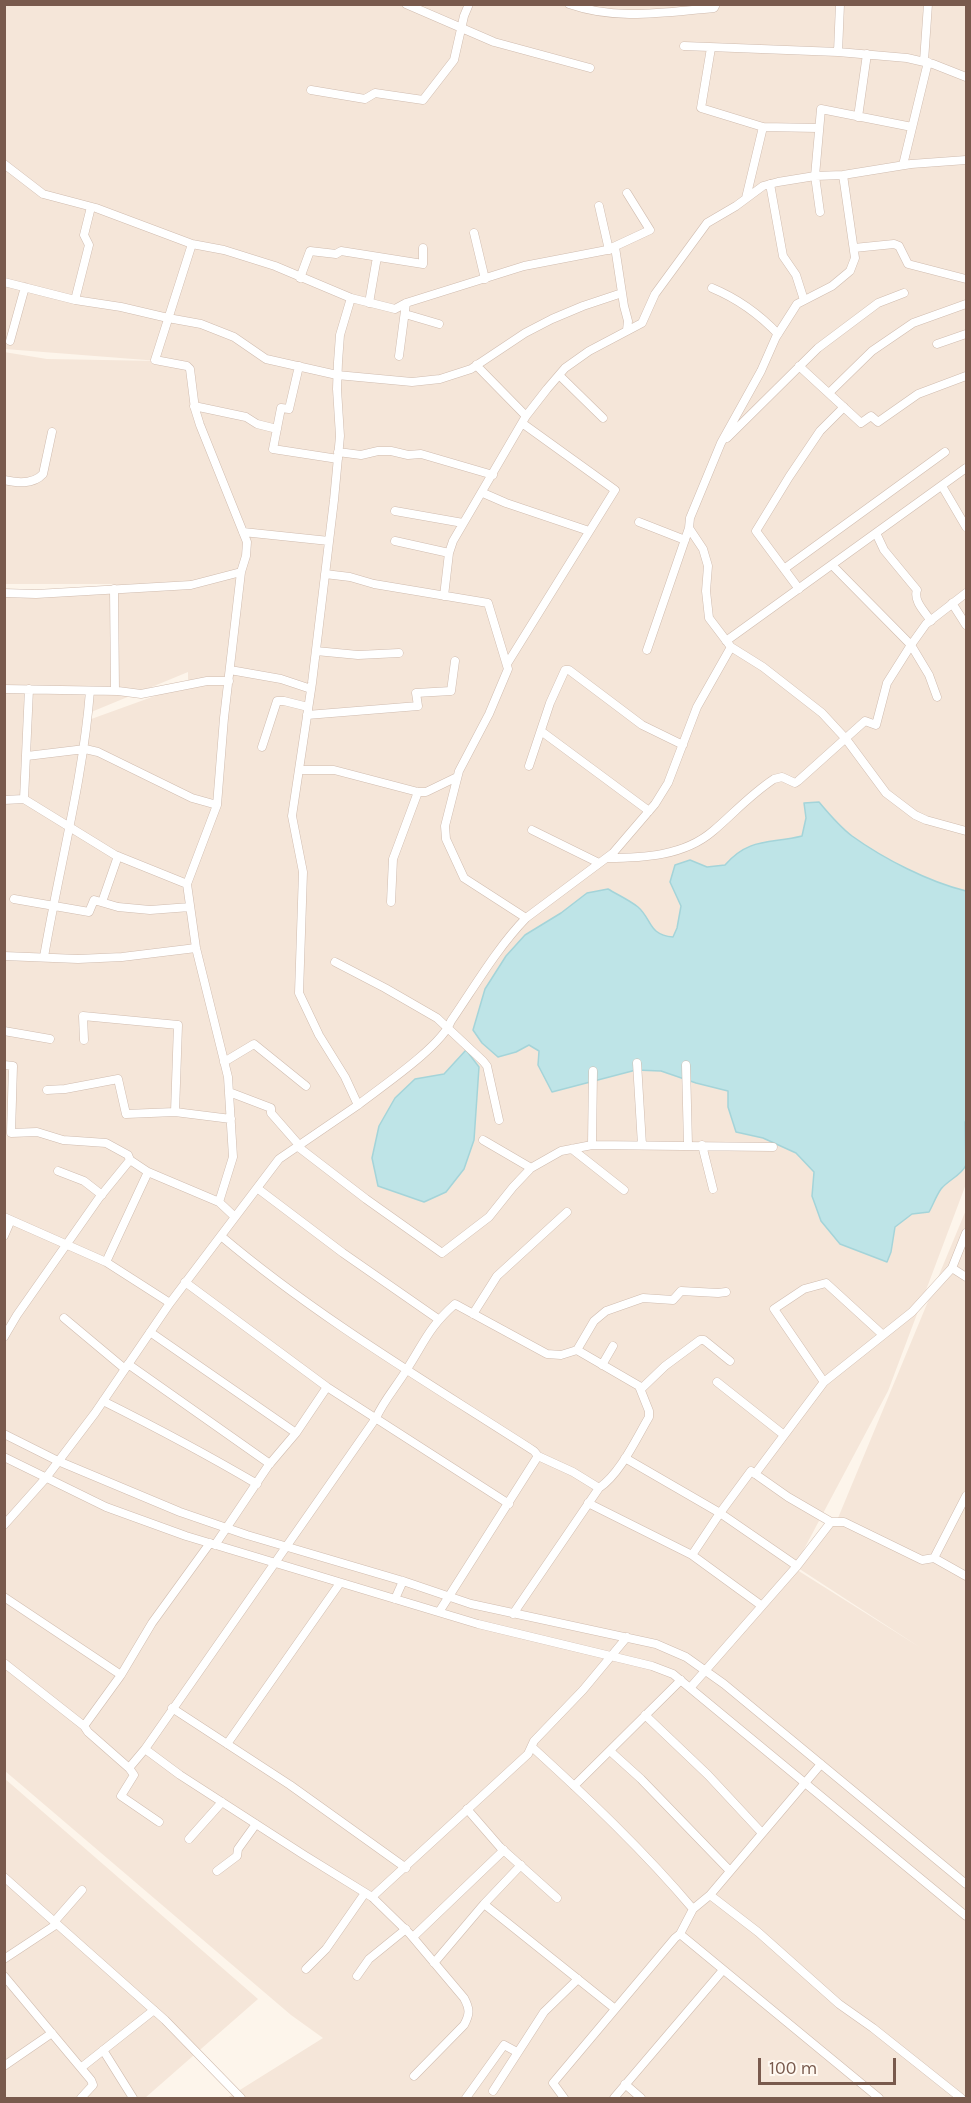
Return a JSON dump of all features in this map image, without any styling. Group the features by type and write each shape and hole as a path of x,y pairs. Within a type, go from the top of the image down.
{"street":[{"path":"406,4 494,42 590,68"},
{"path":"311,90 365,99 375,93 423,100 454,60 469,4"},
{"path":"569,4 628,16 714,8 716,4"},
{"path":"838,52 840,4"},
{"path":"903,165 926,62 928,4"},
{"path":"684,46 838,52 907,58 926,62 966,77"},
{"path":"711,48 701,108 763,127 818,128"},
{"path":"858,117 867,54"},
{"path":"820,212 815,176 821,109 912,127"},
{"path":"746,198 763,127"},
{"path":"444,596 449,553 463,523 483,493 524,419 559,375 589,351 642,323 655,294 707,223 763,186 770,184 903,165 966,160"},
{"path":"4,164 44,194 91,207 192,244 224,249 276,266 351,298 395,309 406,303 524,266 612,248 650,230 627,193"},
{"path":"647,650 689,528 690,518 721,443 761,371 778,334 797,304 832,286 850,272 855,258 843,175"},
{"path":"770,184 783,256 796,275 804,300"},
{"path":"599,206 612,248 628,321 627,330"},
{"path":"75,300 89,245 84,235 91,207"},
{"path":"474,233 485,279"},
{"path":"192,244 155,360 187,366 190,369 194,406 200,425 247,542 241,572 217,805 187,884 196,948 224,1062 229,1092 233,1157 219,1202"},
{"path":"854,248 894,244 899,246 908,264 966,279"},
{"path":"300,278 310,251 336,254 341,251 423,264 423,248"},
{"path":"369,303 377,257"},
{"path":"4,282 75,300 201,324 234,337 266,358 337,375 412,382 440,379 476,365 525,333 552,319 622,293"},
{"path":"10,341 26,287"},
{"path":"712,288 727,294 752,311 778,334"},
{"path":"721,443 818,348 878,303 904,293"},
{"path":"351,298 340,334 337,375 340,436 311,689 292,816 303,872 299,993 319,1035 345,1077 358,1105"},
{"path":"399,356 406,303"},
{"path":"829,393 872,351 913,323 966,304"},
{"path":"405,314 439,324"},
{"path":"937,344 966,334"},
{"path":"476,365 524,419 615,490 507,664"},
{"path":"299,366 289,409 281,408 273,449 338,456 378,451 408,455 421,454 493,475"},
{"path":"799,366 861,423 871,416 879,422 918,394 966,376"},
{"path":"559,375 603,418"},
{"path":"194,406 246,417 257,424 277,429"},
{"path":"799,589 756,531 820,431 844,407"},
{"path":"4,480 18,483 39,478 52,432"},
{"path":"784,569 945,452"},
{"path":"4,1525 45,1479 103,1401 185,1282 279,1159 358,1105 427,1050 448,1029 492,960 526,918 613,853 649,811 668,783 697,707 729,644 831,565 966,468"},
{"path":"942,486 966,527"},
{"path":"483,493 589,531"},
{"path":"395,511 463,523"},
{"path":"639,522 685,540"},
{"path":"689,528 707,558 709,574 706,597 709,618 729,644 764,667 822,713 846,739 886,794 915,815 966,831"},
{"path":"243,531 329,541"},
{"path":"876,533 884,550 917,590 916,600 931,621"},
{"path":"395,542 449,553"},
{"path":"831,565 911,645 929,675 938,697"},
{"path":"4,593 190,585 241,572"},
{"path":"325,574 488,603 508,669 493,705 457,777 445,826 446,839 465,878 526,918"},
{"path":"114,589 115,692"},
{"path":"607,858 657,855 691,846 714,830 766,784 782,777 795,783 866,721 876,725 887,683 911,645 931,621 966,593"},
{"path":"952,603 966,625"},
{"path":"315,651 358,655 399,653"},
{"path":"262,747 277,701 284,701 308,711 418,706 416,693 451,691 455,661"},
{"path":"230,670 281,679 311,689"},
{"path":"529,766 556,687 565,670 569,670 642,725 683,745"},
{"path":"4,689 141,694 207,681 229,681"},
{"path":"24,799 29,689"},
{"path":"44,957 52,906 85,749 90,691"},
{"path":"541,731 649,811"},
{"path":"27,756 85,749 110,758 192,798 217,805"},
{"path":"299,770 334,770 418,792 426,792 457,777"},
{"path":"391,902 393,859 418,792"},
{"path":"4,800 24,799 118,856 187,884"},
{"path":"532,830 599,863"},
{"path":"102,902 118,856"},
{"path":"14,899 89,912 94,900 118,907 150,910 190,907"},
{"path":"4,956 78,959 122,957 196,948"},
{"path":"335,962 437,1018 487,1066 500,1120"},
{"path":"84,1040 83,1016 178,1025 175,1112"},
{"path":"4,1031 50,1039"},
{"path":"224,1062 254,1044 306,1086"},
{"path":"637,1064 642,1145"},
{"path":"4,1065 13,1066 11,1133 37,1132 63,1140 106,1143 128,1155 130,1160 148,1172 219,1202 234,1217"},
{"path":"686,1065 688,1145"},
{"path":"592,1145 593,1071"},
{"path":"47,1090 65,1089 118,1078 126,1114 175,1112 231,1119"},
{"path":"229,1092 271,1108 271,1113 298,1146 441,1253 489,1217 531,1168 561,1151 592,1145 773,1147"},
{"path":"483,1140 531,1168"},
{"path":"702,1146 713,1189"},
{"path":"572,1149 624,1190"},
{"path":"5,1334 102,1195 130,1160"},
{"path":"58,1171 84,1181 102,1195"},
{"path":"106,1262 148,1172"},
{"path":"257,1188 343,1253 438,1319"},
{"path":"473,1314 497,1275 567,1212"},
{"path":"4,1236 8,1219 106,1262 170,1303"},
{"path":"755,1474 824,1382 912,1312 952,1268 966,1233"},
{"path":"221,1236 244,1256 354,1337 534,1451 538,1456 573,1472 599,1488"},
{"path":"952,1268 966,1277"},
{"path":"185,1282 327,1387 509,1504"},
{"path":"824,1382 774,1309 804,1289 826,1283 883,1335"},
{"path":"129,1768 145,1749 376,1418 429,1330 455,1304 547,1354 561,1355 577,1350 594,1321 606,1311 643,1298 673,1300 681,1291 726,1292"},
{"path":"64,1318 127,1366 270,1464"},
{"path":"150,1332 296,1433"},
{"path":"641,1389 665,1366 700,1340 704,1340 730,1361"},
{"path":"602,1365 614,1346"},
{"path":"513,1614 588,1503 625,1458 649,1417 649,1411 639,1386 577,1350"},
{"path":"717,1382 784,1435"},
{"path":"84,1726 121,1675 152,1623 212,1544 227,1528 270,1464 296,1433 327,1387"},
{"path":"103,1401 200,1451 257,1484"},
{"path":"4,1434 58,1461 180,1512 227,1528 471,1604 656,1644 686,1658 706,1671 966,1884"},
{"path":"439,1612 538,1456"},
{"path":"4,1457 45,1479 106,1506 212,1544 478,1624 652,1666 673,1674 966,1916"},
{"path":"625,1458 720,1513 797,1566"},
{"path":"692,1556 720,1513 751,1472 831,1522 844,1522 922,1560 934,1558 966,1576"},
{"path":"934,1558 966,1496"},
{"path":"588,1503 692,1556 762,1606"},
{"path":"690,1688 797,1566 831,1522"},
{"path":"394,1599 403,1581"},
{"path":"227,1744 340,1583"},
{"path":"4,1597 121,1675"},
{"path":"306,1969 326,1949 369,1895 406,1868 528,1754 534,1741 583,1690 627,1637"},
{"path":"4,1663 84,1726 129,1768 134,1775 121,1796 159,1822"},
{"path":"574,1786 681,1680"},
{"path":"172,1708 290,1785 406,1868"},
{"path":"645,1715 708,1775 762,1833"},
{"path":"532,1747 663,1874 693,1909"},
{"path":"145,1749 222,1802 369,1895 406,1929 464,1998 470,2009 464,2025 414,2076"},
{"path":"610,1751 641,1779 730,1871"},
{"path":"564,2098 553,2083 614,2008 680,1934 693,1909 710,1895 821,1764"},
{"path":"189,1839 222,1802"},
{"path":"467,1809 504,1850 557,1898"},
{"path":"217,1872 237,1856 238,1849 256,1824"},
{"path":"413,1937 504,1850"},
{"path":"434,1963 521,1865"},
{"path":"4,1877 154,2010 241,2098"},
{"path":"4,1959 55,1923 82,1890"},
{"path":"710,1895 758,1932 839,2004 961,2098"},
{"path":"484,1904 614,2008"},
{"path":"357,1976 369,1959 406,1929"},
{"path":"680,1934 879,2098"},
{"path":"614,2098 723,1970"},
{"path":"4,1976 82,2067 93,2085 82,2098"},
{"path":"492,2091 543,2012 578,1979"},
{"path":"82,2067 154,2010"},
{"path":"4,2066 52,2032"},
{"path":"466,2098 504,2045 517,2052"},
{"path":"103,2050 133,2098"},
{"path":"625,2084 641,2098"}],"shaded area":[{"path":"5,5 966,5 966,1184 888,1391 794,1568 921,1648 798,1568 838,1518 966,1210 966,2098 227,2098 323,2038 291,2015 5,1771 5,595 56,597 115,584 5,584 4,352 47,359 159,361 5,349","holes":["188,672 188,684 83,722 84,715"]},
{"path":"4,1778 258,1999 145,2098 5,2098"}],"water":[{"path":"819,802 848,832 878,853 922,876 966,891 966,1165 941,1189 929,1212 912,1214 895,1227 887,1262 840,1244 821,1221 812,1196 814,1172 796,1153 763,1138 736,1132 728,1107 728,1091 661,1071 636,1070 552,1092 538,1065 539,1051 529,1045 516,1052 498,1057 482,1043 473,1030 485,989 506,956 525,935 561,913 587,893 608,889 638,907 651,926 659,933 673,937 681,906 670,882 675,865 690,860 707,867 725,865 734,856 752,846 802,836 806,818 804,803"},
{"path":"466,1050 479,1067 474,1140 464,1169 446,1192 424,1202 378,1186 372,1158 379,1126 395,1098 415,1079 444,1074"}]}
